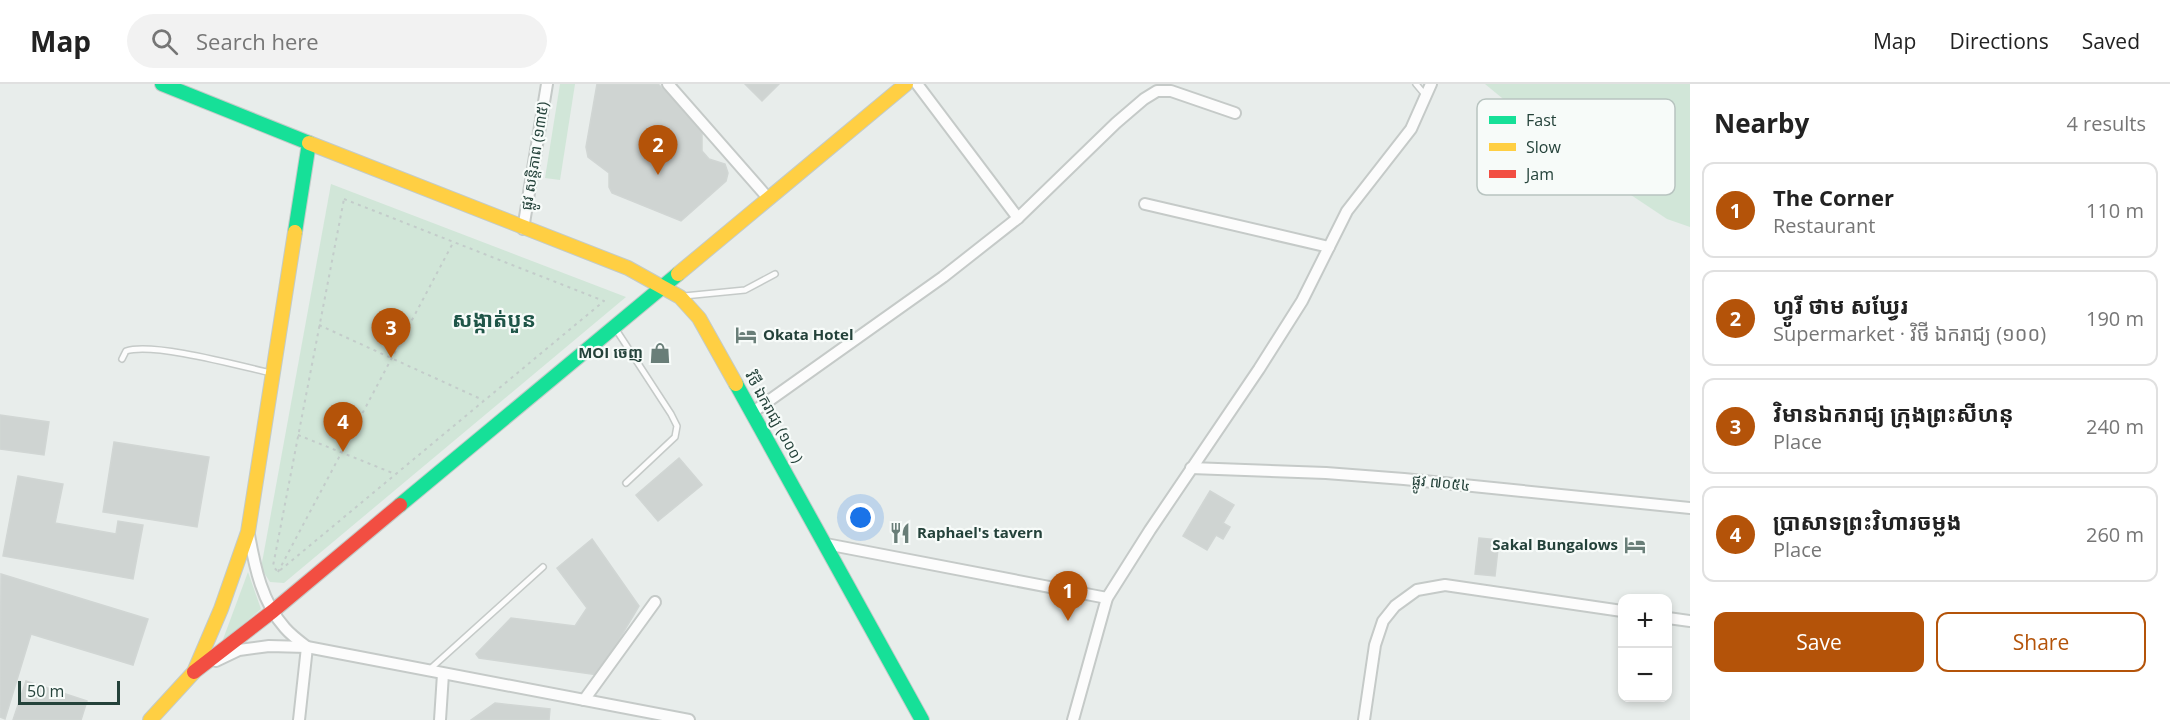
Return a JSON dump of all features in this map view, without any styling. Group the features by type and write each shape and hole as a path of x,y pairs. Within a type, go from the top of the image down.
{"street":[{"name":"វិថី ឯករាជ្យ (១០០)","path":"162,84 524,229 628,268 680,297 699,318 753,412 922,720"},
{"name":"ផ្លូវ សន្តិភាព (១៣៥)","path":"524,229 547,84"},
{"path":"668,84 768,198"},
{"path":"150,720 194,672 273,611 906,84"},
{"path":"917,84 1018,218"},
{"path":"1073,720 1107,598 1302,301 1347,211 1411,129 1431,84"},
{"path":"753,412 944,277 1018,218 1144,99 1157,91 1171,91 1235,113"},
{"path":"194,672 221,609 248,532 309,143"},
{"path":"1145,204 1329,247"},
{"name":"ផ្លូវ ៧០៥៤","path":"1191,468 1326,473 1404,479 1690,508"},
{"path":"248,532 257,580 285,629 307,647"},
{"path":"826,544 1107,598"},
{"path":"1364,720 1375,645 1383,621 1395,606 1417,590 1445,585 1618,610"},
{"path":"584,700 655,602"},
{"path":"1672,619 1690,621"},
{"path":"194,672 239,650 268,646 307,647 689,720"},
{"path":"299,720 307,647"},
{"path":"440,720 443,674"}],"lane":[{"path":"1416,84 1426,97"},
{"path":"680,297 745,290 775,274"},
{"path":"614,327 677,426 675,436 626,483"},
{"path":"122,359 126,351 145,348 217,360 273,374"},
{"path":"429,670 543,567"}],"path":[{"path":"344,199 604,301 278,572 273,566 344,199"},
{"path":"278,572 454,241"},
{"path":"320,325 484,400"},
{"path":"298,435 395,474"}],"green space":[{"path":"560,84 575,84 560,180 545,178"},
{"path":"1485,84 1690,84 1690,227 1667,219 1631,195 1675,195 1675,99 1503,99"},
{"path":"331,184 626,297 284,583 270,582 261,568"},
{"path":"248,572 261,609 222,642"}],"building":[{"path":"597,84 658,84 702,126 702,151 709,159 725,164 728,173 726,181 681,221 612,193 609,187 609,173 588,157 586,147"},
{"path":"745,84 779,84 762,101"},
{"path":"0,415 49,422 44,455 0,449"},
{"path":"114,442 209,457 197,527 103,512"},
{"path":"679,458 702,485 658,521 636,495"},
{"path":"18,476 63,484 55,523 116,534 118,521 143,525 133,579 3,556"},
{"path":"1210,491 1234,505 1223,523 1230,527 1223,539 1216,535 1207,550 1183,536"},
{"path":"1479,538 1499,540 1495,576 1475,574"},
{"path":"592,539 639,606 598,675 479,658 476,654 511,618 575,626 587,608 557,568"},
{"path":"1,574 148,619 133,665 31,634 5,719 0,717"},
{"path":"26,681 87,701 81,720 13,720"},
{"path":"495,703 550,709 549,720 471,720"}],"traffic: fast":[{"path":"162,84 309,143 295,232"},
{"path":"400,505 678,274"},
{"path":"736,384 922,720"}],"traffic: slow":[{"path":"678,274 906,84"},
{"path":"309,143 628,268 680,297 699,318 736,384"},
{"path":"150,720 194,672 221,609 248,532 295,232"}],"traffic: jam":[{"path":"194,672 273,611 400,505"}],"place":[{"name":"ហ្វូរី ថាម សឃ្វែរ","path":"658,175"},
{"name":"Okata Hotel","path":"746,335"},
{"name":"MOI ចេញ","path":"660,353"},
{"name":"វិមានឯករាជ្យ ក្រុងព្រះសីហនុ","path":"391,358"},
{"name":"ប្រាសាទព្រះវិហារចម្លង","path":"343,452"},
{"name":"Raphael's tavern","path":"900,533"},
{"name":"Sakal Bungalows","path":"1635,545"},
{"name":"The Corner","path":"1068,621"}],"district":[{"name":"សង្កាត់បួន","path":"494,320"}]}
